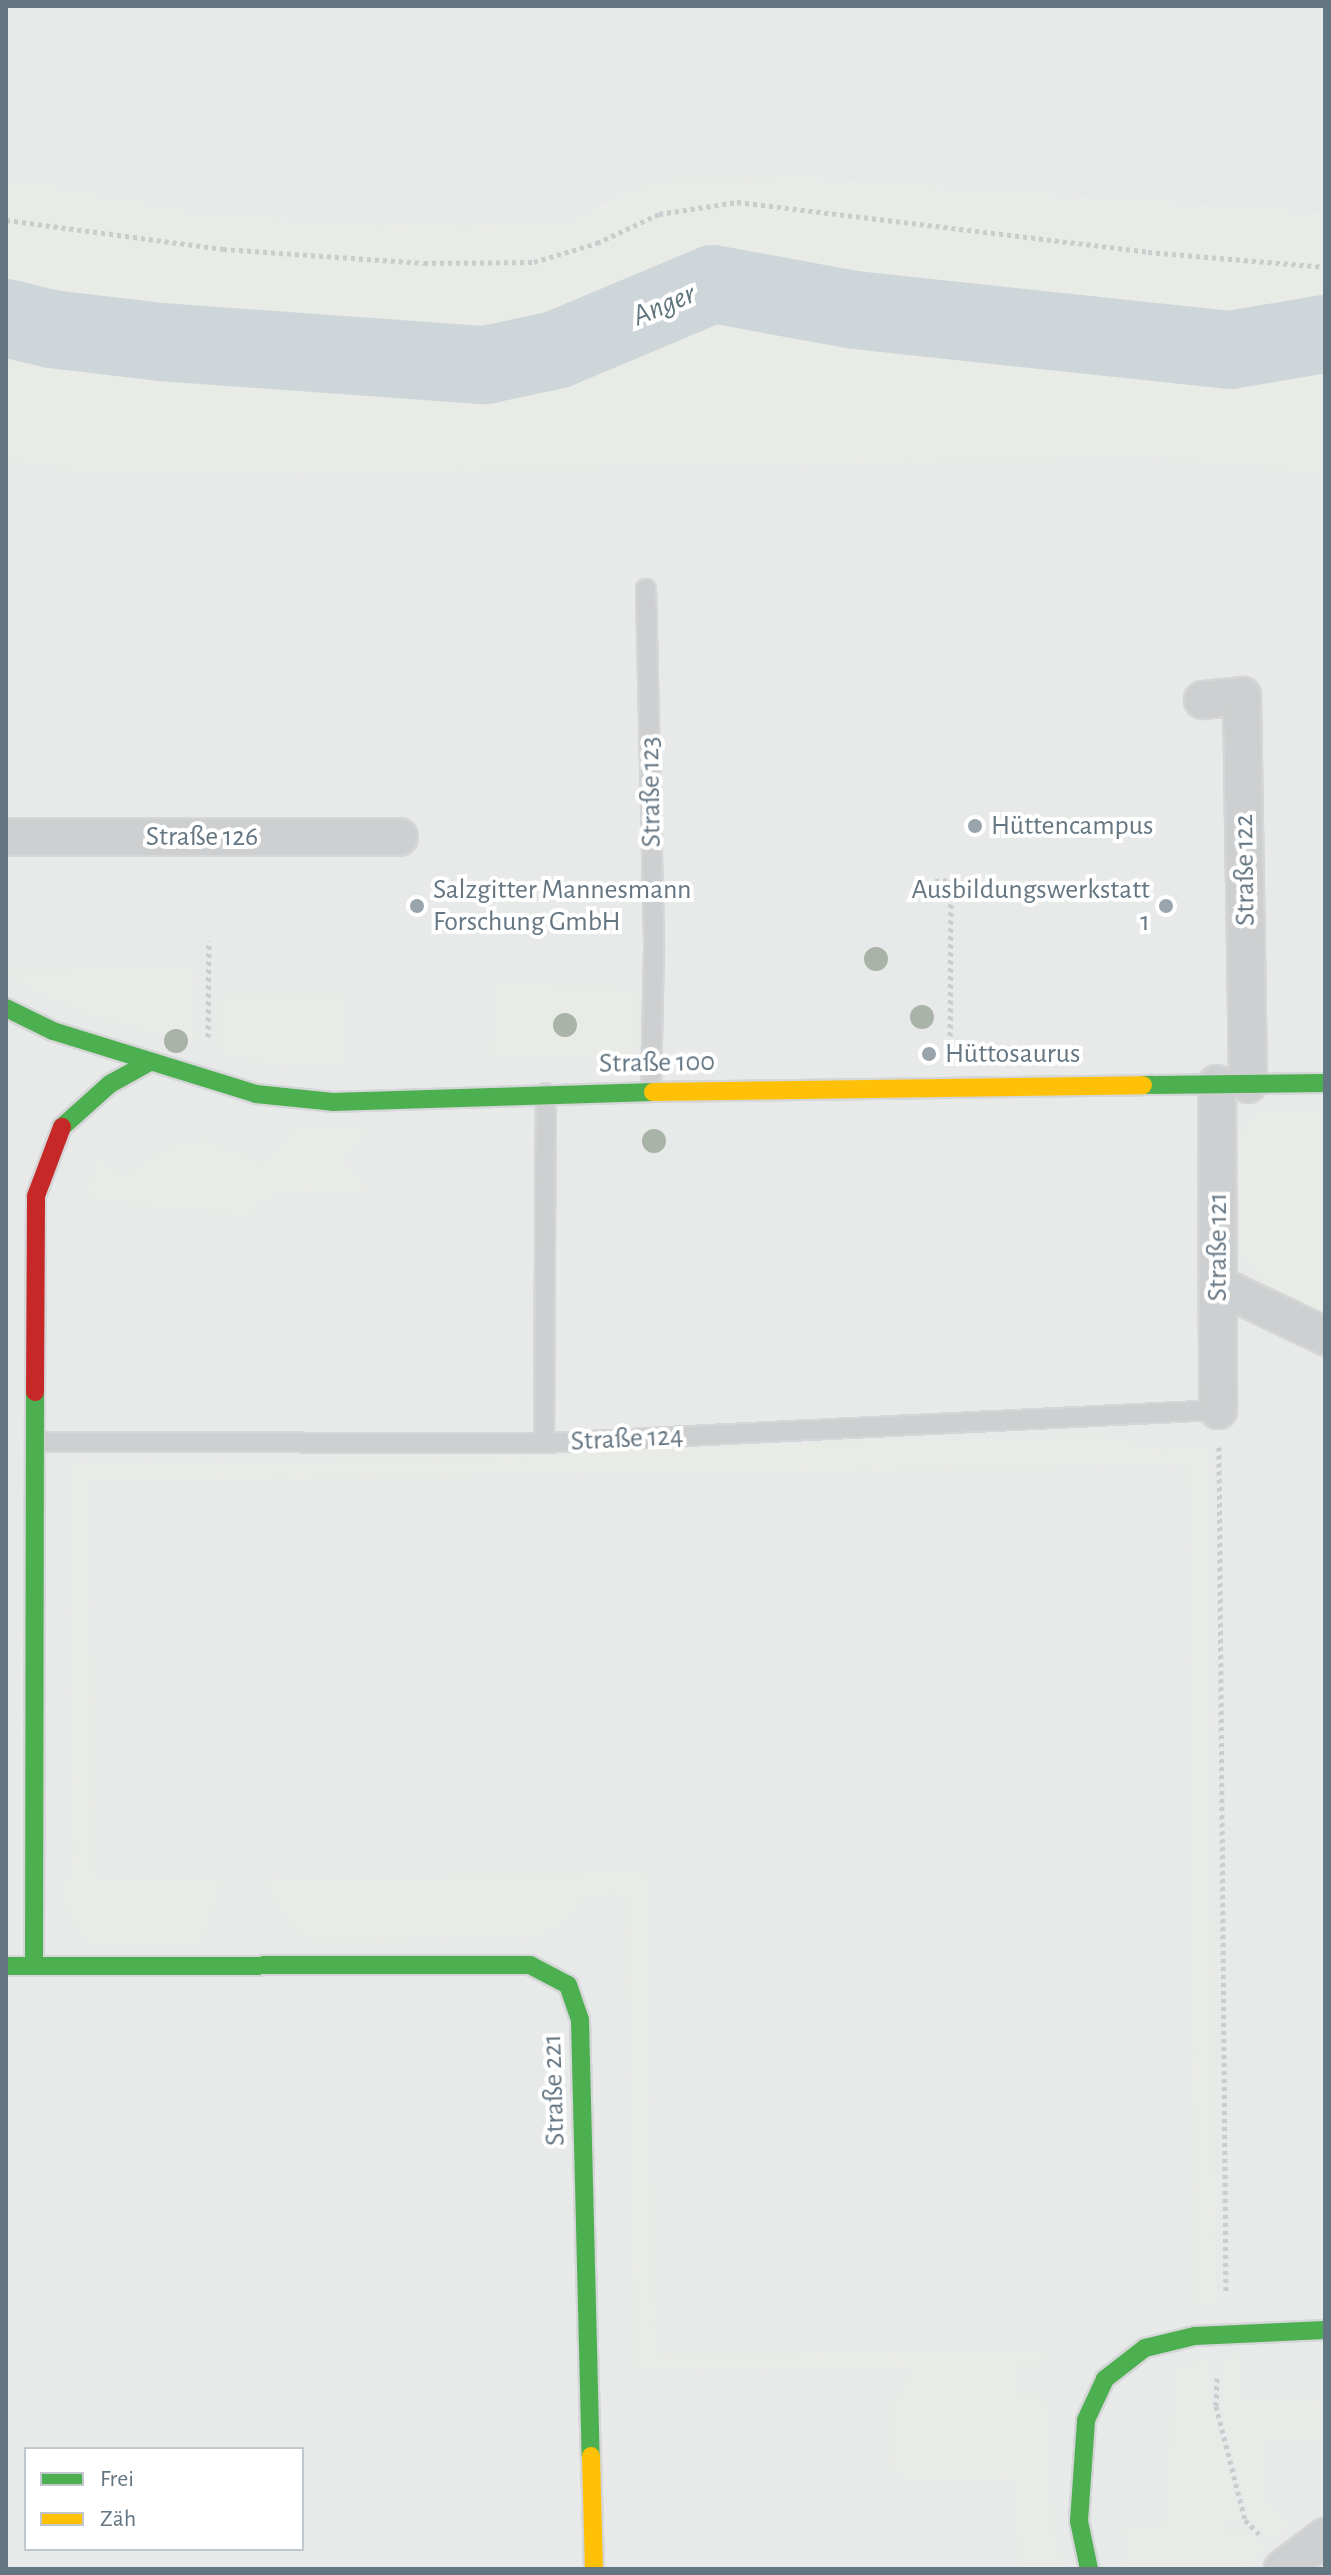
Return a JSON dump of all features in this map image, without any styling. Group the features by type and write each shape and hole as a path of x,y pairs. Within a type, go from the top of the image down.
{"street":[{"name":"Straße 122","path":"1203,700 1242,696 1232,1084"},
{"name":"Straße 126","path":"6,837 399,837"},
{"name":"Straße 100","path":"6,1008 53,1031 148,1063 256,1094 333,1102 546,1093 1325,1083"},
{"path":"34,1966 36,1196 46,1159 63,1125 85,1102 148,1063"},
{"name":"Straße 121","path":"1218,1410 1218,1285 1232,1084"},
{"path":"1218,1285 1325,1336"},
{"name":"Straße 221","path":"6,1966 530,1965 568,1985 580,2020 594,2569"},
{"path":"1089,2569 1079,2521 1086,2420 1105,2379 1145,2348 1195,2336 1325,2330"},
{"path":"1286,2566 1325,2537"}],"lane":[{"name":"Straße 123","path":"646,589 654,948 651,1091"},
{"path":"544,1443 546,1093"},
{"name":"Straße 124","path":"35,1442 544,1443 1218,1410"}],"path":[{"path":"6,220 223,249 424,263 534,262 597,243 659,214 737,202 1148,252 1325,267"},
{"path":"935,881 951,880 950,1051"},
{"path":"207,1054 209,941"},
{"path":"1218,1410 1226,2335 1218,2360 1216,2406 1245,2520 1286,2566"}],"shaded area":[{"path":"6,6 1325,6 1325,215 786,178 629,191 584,218 548,226 375,228 190,213 6,180"},
{"path":"786,178 1325,215 1325,473 1151,458 201,475 77,471 6,460 6,180 190,213 375,228 548,226 584,218 630,191 670,180"},
{"path":"6,375 1325,400 1325,2569 6,2569"},
{"path":"195,968 196,1046 84,1013 28,988 6,971"},
{"path":"494,984 638,989 636,1060 492,1055"},
{"path":"344,994 342,1065 269,1064 219,1052 219,995"},
{"path":"1325,1110 1325,1314 1270,1289 1240,1251 1239,1145 1243,1131 1262,1111"},
{"path":"298,1126 370,1126 344,1160 371,1190 273,1192 273,1201 259,1203 251,1216 112,1202 87,1195 97,1159 124,1175 168,1147 204,1139 262,1163"},
{"path":"1101,1435 1131,1441 1141,1450 1208,1449 1215,2306 1196,2307 1188,1466 90,1481 94,1879 223,1880 202,1942 88,1944 65,1906 61,1881 74,1880 69,1464 564,1457 565,1451"},
{"path":"646,1873 655,2356 1044,2351 1045,2363 1014,2366 1014,2396 1045,2396 1053,2528 1064,2569 1021,2569 1012,2479 906,2482 905,2473 891,2473 890,2396 904,2395 911,2367 636,2371 626,1894 584,1895 568,1920 536,1938 323,1941 308,1939 294,1928 263,1879"},
{"path":"1242,2355 1243,2400 1325,2402 1325,2438 1266,2440 1266,2502 1289,2525 1273,2540 1249,2518 1221,2408 1225,2356"},
{"path":"1209,2359 1213,2411 1241,2523 1225,2523 1224,2531 1248,2532 1265,2547 1243,2569 1112,2569 1128,2565 1123,2527 1164,2527 1176,2368"}],"waterway":[{"name":"Anger","path":"6,318 51,329 161,342 485,365 556,350 713,284 855,310 1230,350 1325,334"}],"traffic: fast":[{"path":"6,1008 53,1031 256,1094 333,1102 653,1092"},
{"path":"62,1127 110,1084 148,1063"},
{"path":"1143,1085 1325,1083"},
{"path":"34,1966 35,1392"},
{"path":"6,1966 530,1965 568,1985 580,2020 591,2456"},
{"path":"1089,2569 1079,2521 1086,2420 1105,2379 1145,2348 1195,2336 1325,2330"}],"traffic: slow":[{"path":"653,1092 1143,1085"},
{"path":"591,2456 594,2569"}],"traffic: jam":[{"path":"35,1392 36,1196 62,1127"}],"place":[{"name":"Hüttencampus","path":"975,826"},
{"name":"Salzgitter Mannesmann Forschung GmbH","path":"417,906"},
{"name":"Ausbildungswerkstatt 1","path":"1166,906"},
{"name":"Hüttosaurus","path":"929,1054"}]}
